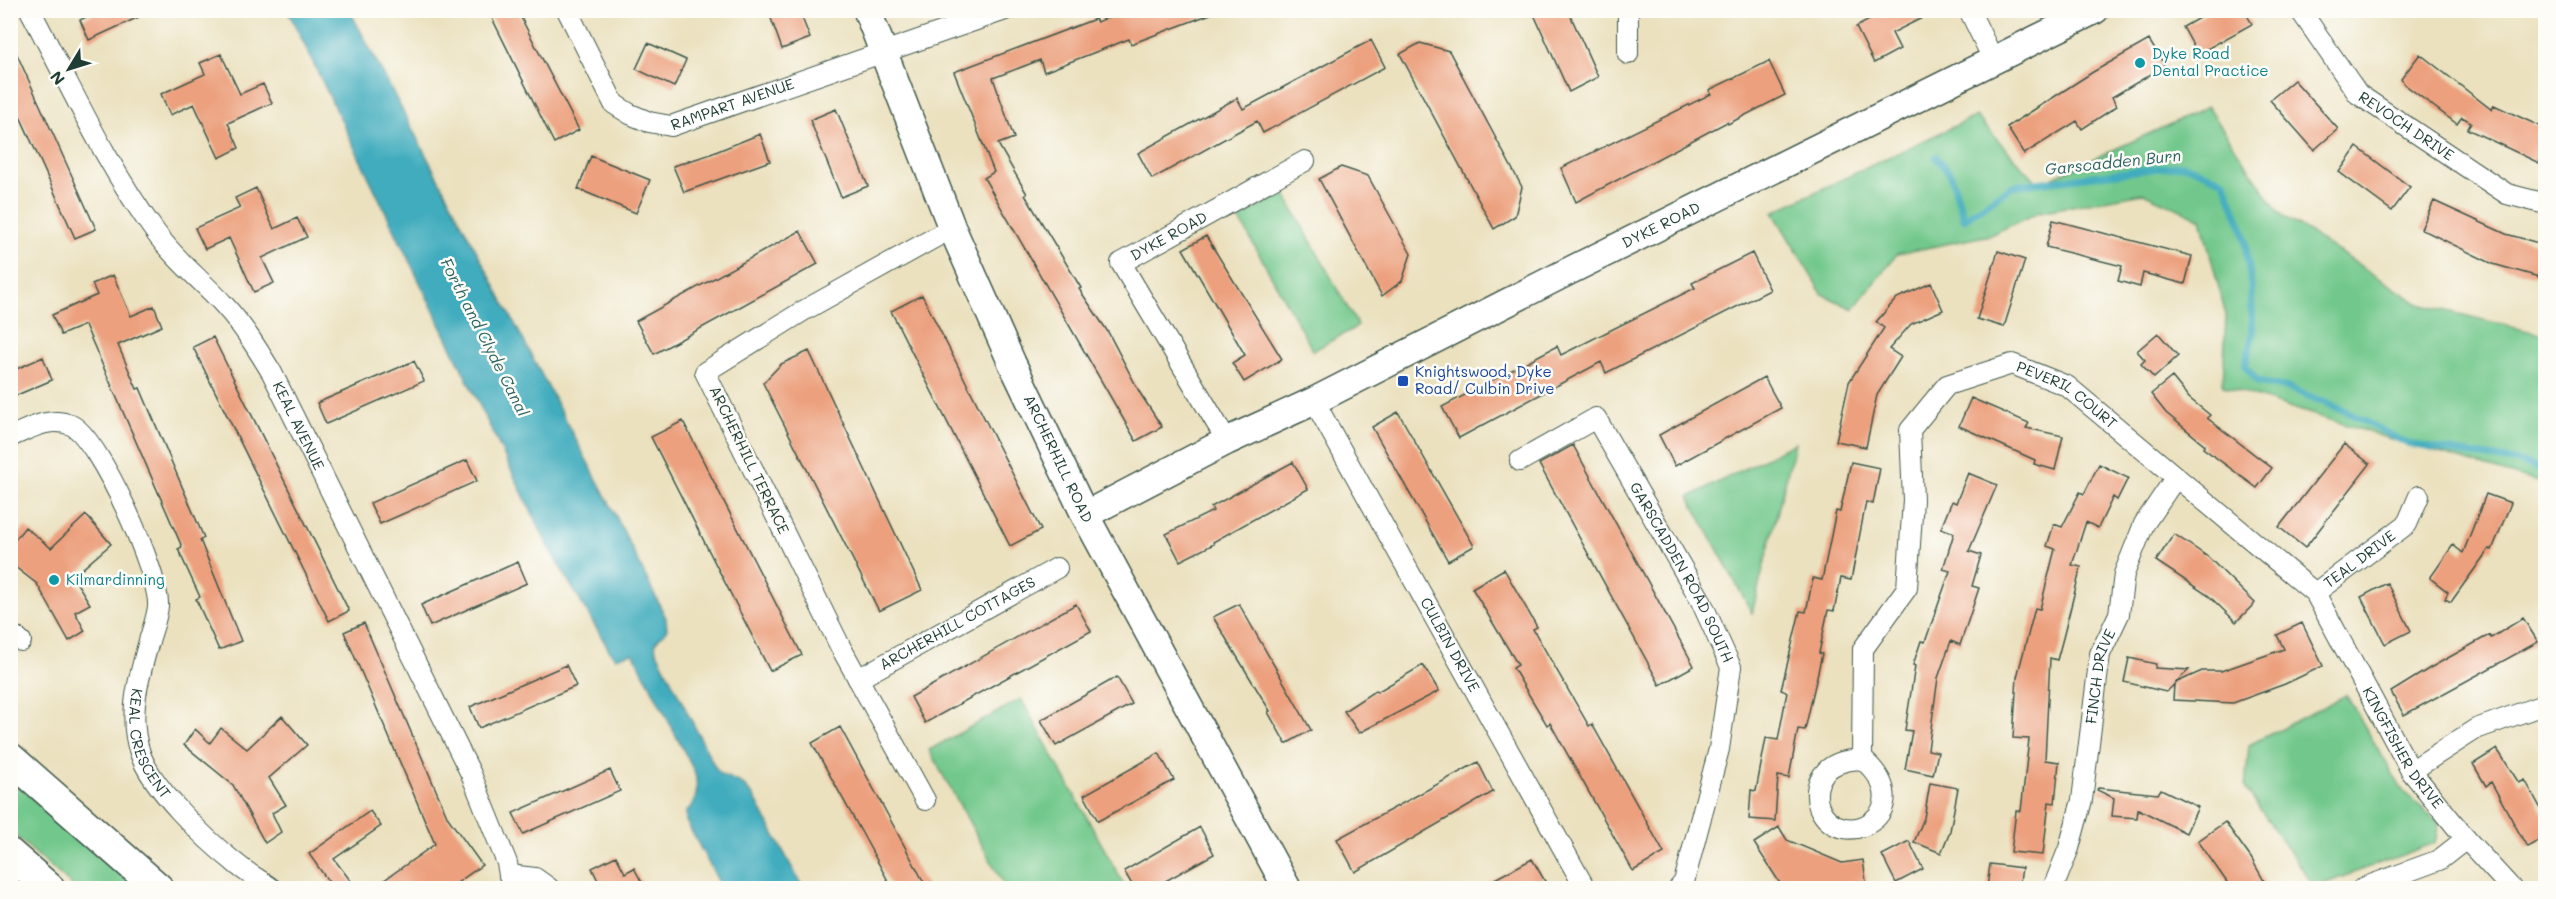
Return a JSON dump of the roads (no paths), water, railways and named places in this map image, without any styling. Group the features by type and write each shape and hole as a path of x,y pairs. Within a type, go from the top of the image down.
{"main road":[{"path":"10,758 158,888"},
{"path":"10,854 50,888"}],"street":[{"name":"KEAL AVENUE","path":"30,10 123,184 156,235 224,304 250,336 272,374 471,774 507,863 504,882"},
{"name":"RAMPART AVENUE","path":"567,10 614,104 630,114 671,126 1005,10"},
{"name":"ARCHERHILL ROAD","path":"867,10 952,228 1012,363 1085,515 1287,888"},
{"path":"1628,10 1628,54"},
{"path":"1969,10 1993,60"},
{"name":"DYKE ROAD","path":"1085,515 1227,441 1314,401 1567,272 2095,10"},
{"name":"REVOCH DRIVE","path":"2300,10 2358,94 2506,194 2546,204"},
{"name":"DYKE ROAD","path":"1227,441 1121,262 1305,161"},
{"name":"ARCHERHILL TERRACE","path":"925,800 858,679 705,372 803,311 952,228"},
{"name":"PEVERIL COURT","path":"1862,759 1863,650 1907,588 1913,500 1910,430 1947,385 2012,364 2067,386 2315,593"},
{"name":"CULBIN DRIVE","path":"1314,401 1584,888"},
{"name":"GARSCADDEN ROAD SOUTH","path":"1520,460 1596,418 1700,599 1731,667 1719,749 1684,882 1679,888"},
{"name":"KEAL CRESCENT","path":"10,437 47,422 64,422 73,426 89,442 115,487 141,544 157,593 155,621 137,685 135,703 136,738 143,762 154,780 204,835 234,863 271,888"},
{"name":"FINCH DRIVE","path":"2053,888 2069,848 2082,800 2100,654 2119,614 2124,574 2144,524 2176,477"},
{"name":"TEAL DRIVE","path":"2315,593 2407,524 2419,496"},
{"name":"ARCHERHILL COTTAGES","path":"858,679 1057,568"},
{"name":"KINGFISHER DRIVE","path":"2315,593 2411,771 2511,888"},
{"path":"2411,771 2476,729 2546,704"},
{"path":"2363,888 2439,860 2466,838"},
{"path":"504,882 535,878 549,888"}],"water":[{"name":"Forth and Clyde Canal","path":"288,11 350,11 613,510 666,618 667,630 657,641 656,650 714,765 720,774 741,783 753,795 803,888 722,888 686,821 686,812 693,804 696,794 695,773 635,656 631,653 616,658 611,653 550,550"}],"waterway":[{"name":"Garscadden Burn","path":"1936,157 1951,175 1964,219 2012,186 2184,165 2224,181 2244,233 2251,283 2253,334 2245,366 2258,382 2289,388 2345,411 2408,444 2520,462 2546,472"}],"place":[{"name":"Dyke Road Dental Practice","path":"2140,63"},
{"name":"Knightswood, Dyke Road/ Culbin Drive","path":"1403,381"},
{"name":"Kilmardinning","path":"54,580"}]}
